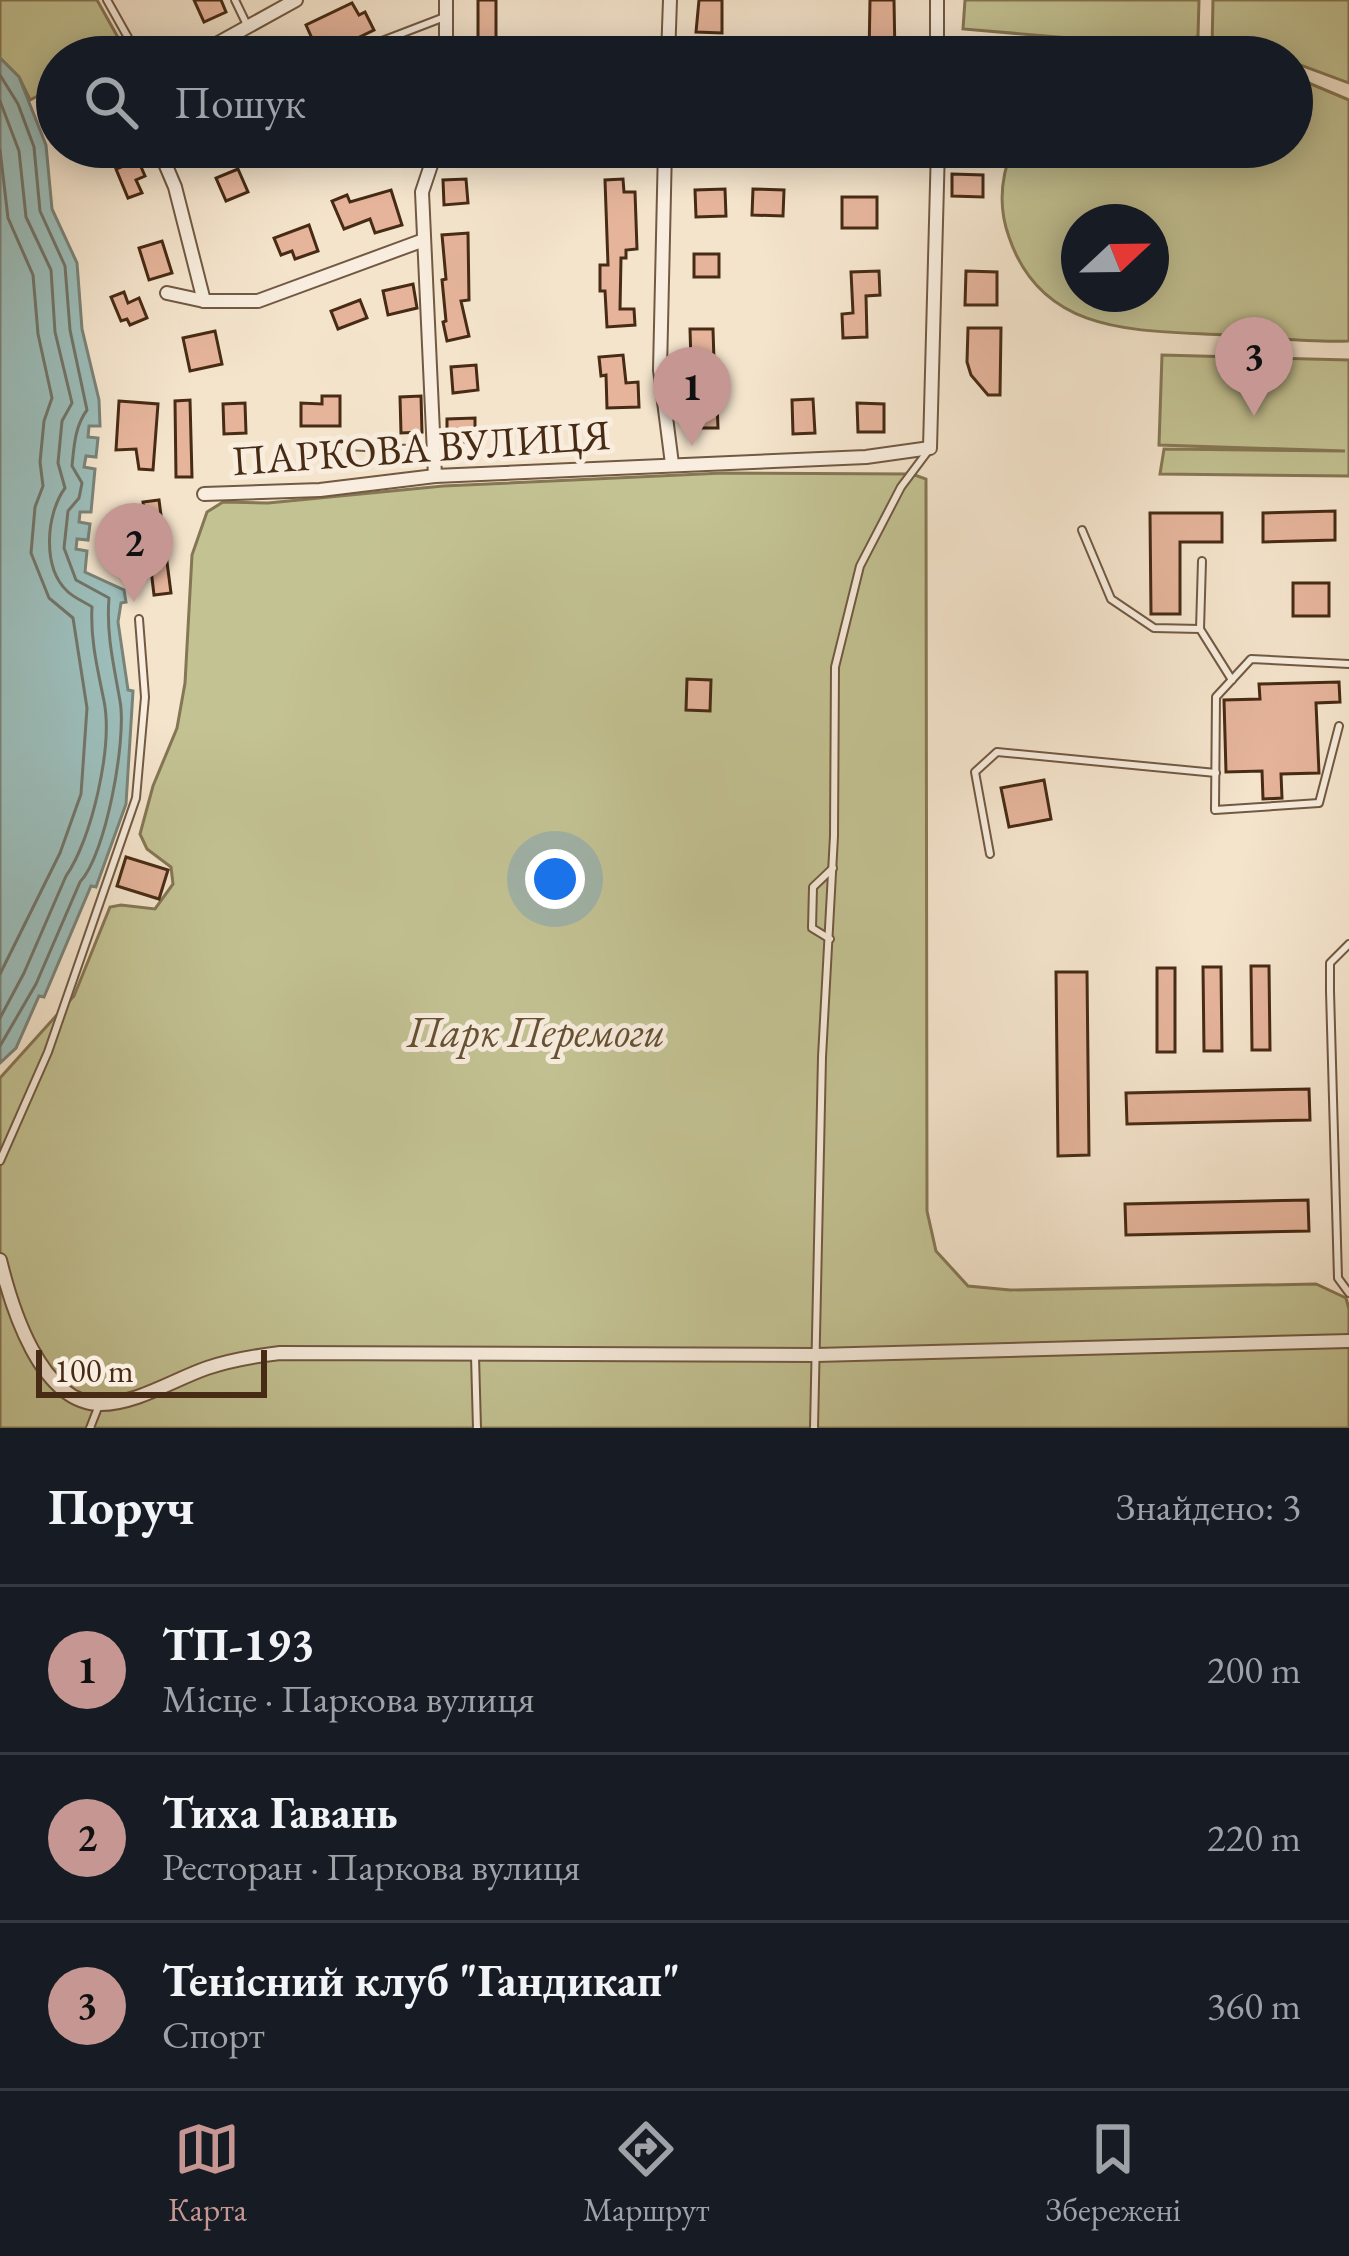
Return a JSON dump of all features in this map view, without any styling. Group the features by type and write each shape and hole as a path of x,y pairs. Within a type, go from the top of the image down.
{"street":[{"path":"232,36 296,0"},
{"path":"446,0 446,36"},
{"path":"669,36 670,0"},
{"path":"937,0 937,36"},
{"path":"167,168 204,301"},
{"path":"430,168 422,192 435,476"},
{"path":"665,168 659,370 672,464"},
{"path":"930,448 938,168"},
{"path":"167,293 204,301 258,301 424,240"},
{"name":"ПАРКОВА ВУЛИЦЯ","path":"204,494 320,490 435,476 866,458 930,448"},
{"path":"0,1260 9,1298 37,1360 56,1382 82,1400 99,1405 245,1358 359,1351 475,1356 816,1355 1349,1341"}],"lane":[{"path":"107,0 127,36"},
{"path":"235,0 248,27"},
{"path":"397,36 446,17"},
{"path":"345,446 434,450"},
{"path":"814,1428 835,667 860,566 901,487 930,448"},
{"path":"1082,530 1111,599 1154,628 1200,629"},
{"path":"1202,561 1200,629 1232,680"},
{"path":"0,1161 48,1052 136,798 145,697 140,619"},
{"path":"1339,726 1319,803 1215,810 1216,697 1250,659 1349,664"},
{"path":"990,854 975,772 997,752 1216,773"},
{"path":"830,939 812,928 814,887 833,868"},
{"path":"1349,944 1330,963 1330,991 1338,1278 1349,1293"},
{"path":"475,1356 476,1428"},
{"path":"90,1428 99,1405"}],"green space":[{"path":"0,0 97,0 117,36 36,36 36,97 30,100 19,77 0,58"},
{"path":"965,0 1199,0 1198,36 1046,36 963,29"},
{"path":"1213,0 1349,0 1349,83 1313,70 1313,36 1212,36"},
{"path":"1313,85 1349,100 1349,341 1162,332 1099,322 1074,312 1169,312 1169,204 1061,204 1061,304 1025,270 1009,237 1002,192 1006,168 1313,168"},
{"path":"1162,355 1349,360 1349,476 1160,474 1164,449 1345,451 1159,445"},
{"name":"Парк Перемоги","path":"723,473 912,474 926,479 927,1211 936,1251 968,1286 1010,1290 1316,1284 1346,1298 1349,1309 1349,1428 0,1428 0,1078 74,996 110,907 155,909 173,884 171,867 147,849 140,834 177,728 185,683 192,555 207,512 223,502 268,503 443,486"}],"water":[{"path":"0,58 19,77 36,120 36,168 48,168 52,209 77,263 82,329 99,400 100,426 89,426 88,437 98,438 96,457 86,456 84,467 95,469 91,512 80,512 79,522 90,524 88,540 77,539 76,549 87,551 85,572 124,590 126,602 121,603 118,622 128,690 133,691 126,804 96,887 91,886 44,997 39,996 16,1048 0,1063"}],"building":[{"path":"194,0 221,0 226,12 204,22"},
{"path":"478,0 496,0 496,36 478,36"},
{"path":"699,0 722,0 722,33 696,32"},
{"path":"870,0 894,0 895,36 869,36"},
{"path":"352,3 359,15 365,12 374,30 362,36 311,36 306,25"},
{"path":"142,168 145,176 136,180 142,193 128,198 116,169"},
{"path":"238,169 248,192 226,201 216,178"},
{"path":"952,174 983,175 983,197 952,196"},
{"path":"466,179 468,203 444,205 443,180"},
{"path":"623,179 624,192 635,192 637,249 626,250 626,258 621,258 620,309 634,309 635,325 607,327 605,291 600,291 600,265 608,265 605,180"},
{"path":"725,189 726,216 696,217 695,190"},
{"path":"753,189 784,190 783,216 752,215"},
{"path":"391,190 402,225 375,233 370,219 344,229 332,201 347,195 350,202"},
{"path":"842,197 877,197 877,228 842,228"},
{"path":"309,225 318,251 295,259 292,251 281,255 274,238"},
{"path":"468,233 469,300 461,301 469,336 447,341 442,235"},
{"path":"162,241 172,273 149,280 139,248"},
{"path":"694,254 719,254 719,277 694,277"},
{"path":"879,271 880,295 866,296 867,337 843,338 842,314 853,313 851,272"},
{"path":"966,271 997,272 997,305 965,305"},
{"path":"413,284 417,308 388,315 383,291"},
{"path":"124,292 128,303 139,298 147,318 130,325 127,319 121,321 111,297"},
{"path":"360,300 367,318 338,329 331,311"},
{"path":"968,328 1001,328 1000,395 988,395 971,375"},
{"path":"690,329 713,329 714,361 691,362"},
{"path":"215,331 222,364 190,371 183,338"},
{"path":"623,355 626,383 638,382 639,407 607,408 606,375 601,376 599,357"},
{"path":"476,365 478,390 453,393 451,367"},
{"path":"322,396 340,396 340,426 301,426 301,403 322,404"},
{"path":"421,396 422,432 401,433 400,397"},
{"path":"813,399 815,433 793,434 792,400"},
{"path":"190,400 192,477 176,477 175,401"},
{"path":"119,401 158,404 153,470 139,469 136,449 116,450"},
{"path":"695,402 717,402 718,428 696,428"},
{"path":"245,403 246,433 224,434 223,404"},
{"path":"857,403 884,404 884,432 858,432"},
{"path":"475,418 475,442 447,443 447,419"},
{"path":"159,500 171,593 154,595 143,502"},
{"path":"1335,511 1335,540 1263,542 1263,513"},
{"path":"1150,513 1222,513 1222,542 1180,542 1180,614 1151,614"},
{"path":"1293,583 1329,583 1329,616 1293,616"},
{"path":"687,679 711,680 710,711 686,710"},
{"path":"1339,682 1340,702 1316,703 1319,773 1281,774 1282,798 1263,799 1262,771 1226,772 1224,700 1260,699 1259,684"},
{"path":"1044,780 1051,819 1009,827 1001,788"},
{"path":"126,857 168,870 159,899 117,886"},
{"path":"1251,966 1269,966 1270,1050 1252,1050"},
{"path":"1203,967 1221,967 1222,1051 1204,1051"},
{"path":"1157,968 1175,968 1175,1052 1157,1052"},
{"path":"1056,972 1087,972 1089,1155 1058,1156"},
{"path":"1309,1089 1310,1120 1127,1124 1126,1093"},
{"path":"1308,1200 1309,1231 1126,1235 1125,1204"}],"place":[{"name":"Тенісний клуб \"Гандикап\"","path":"1254,416"},
{"name":"ТП-193","path":"692,446"},
{"name":"Тиха Гавань","path":"134,602"}]}
